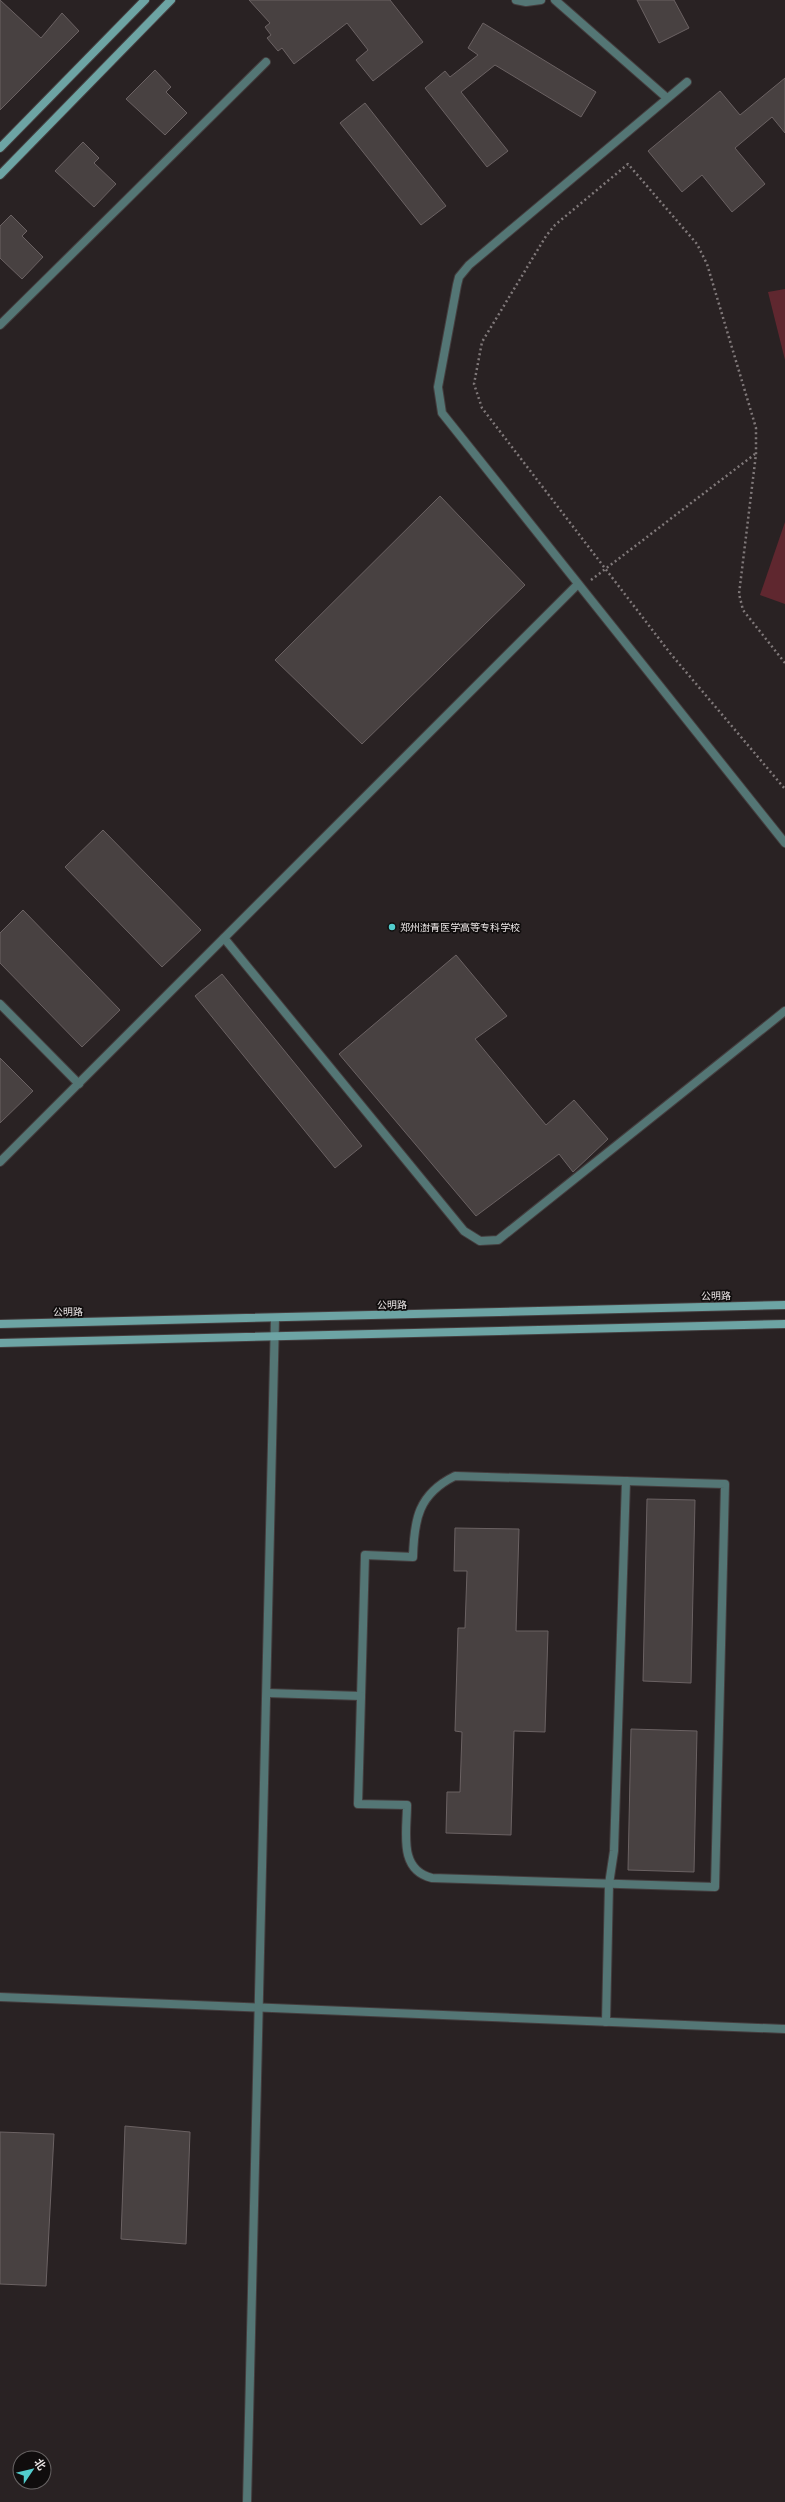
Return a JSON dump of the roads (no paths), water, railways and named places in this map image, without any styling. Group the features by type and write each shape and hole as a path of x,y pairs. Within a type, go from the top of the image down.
{"street":[{"path":"0,148 145,0"},
{"path":"0,175 172,0"},
{"path":"516,0 526,2 541,0"},
{"path":"555,0 667,98"},
{"path":"0,325 266,62"},
{"path":"687,82 469,265 460,277 457,286 438,387 442,413 785,843"},
{"path":"0,1162 580,586"},
{"path":"224,938 464,1231 480,1241 498,1240 785,1011"},
{"path":"0,1004 79,1084"},
{"name":"公明路","path":"0,1324 785,1305"},
{"path":"247,2502 260,2008 275,1318"},
{"path":"0,1343 785,1324"},
{"path":"455,1476 626,1481 725,1484 715,1887 432,1878 418,1872 406,1854 407,1805 358,1804 365,1556 413,1557 414,1524 425,1501 442,1482 455,1476"},
{"path":"606,2022 609,1884 614,1851 626,1481"},
{"path":"267,1694 361,1696"},
{"path":"0,1996 785,2029"}],"place":[{"name":"郑州澍青医学高等专科学校","path":"392,927"}]}
